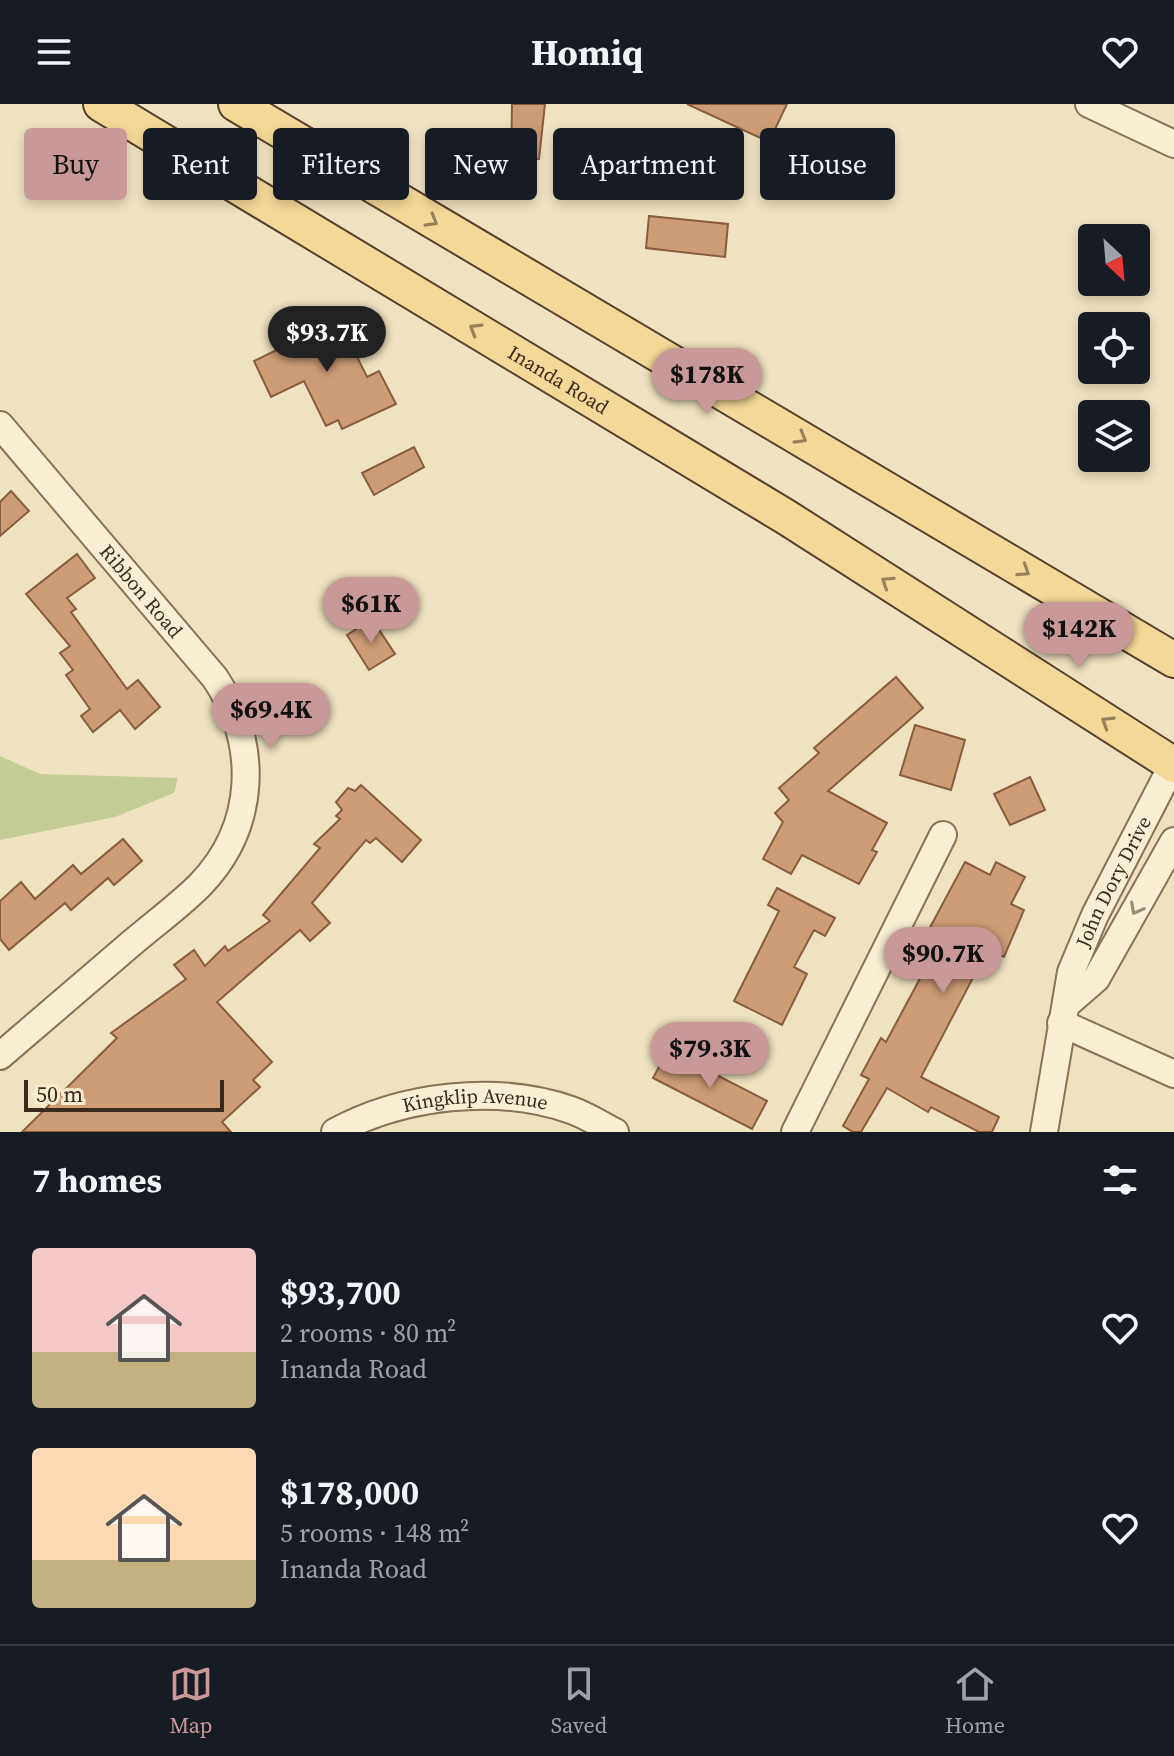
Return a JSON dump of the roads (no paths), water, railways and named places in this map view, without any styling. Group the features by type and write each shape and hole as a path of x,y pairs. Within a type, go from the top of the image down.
{"main road":[{"name":"Inanda Road","path":"101,104 786,517 1174,764"},
{"path":"236,104 1174,660"}],"street":[{"path":"1089,104 1174,144"},
{"name":"Ribbon Road","path":"0,425 215,678 231,702 243,731 247,788 232,839 200,885 0,1056"},
{"name":"John Dory Drive","path":"1044,1132 1071,972 1095,915 1174,764"},
{"path":"795,1132 943,835"},
{"name":"John Dory Drive","path":"1064,1014 1096,979 1174,841"},
{"path":"1064,1014 1174,1074"},
{"name":"Kingklip Avenue","path":"335,1132 380,1113 430,1101 475,1096 523,1100 570,1110 615,1132"}]}
